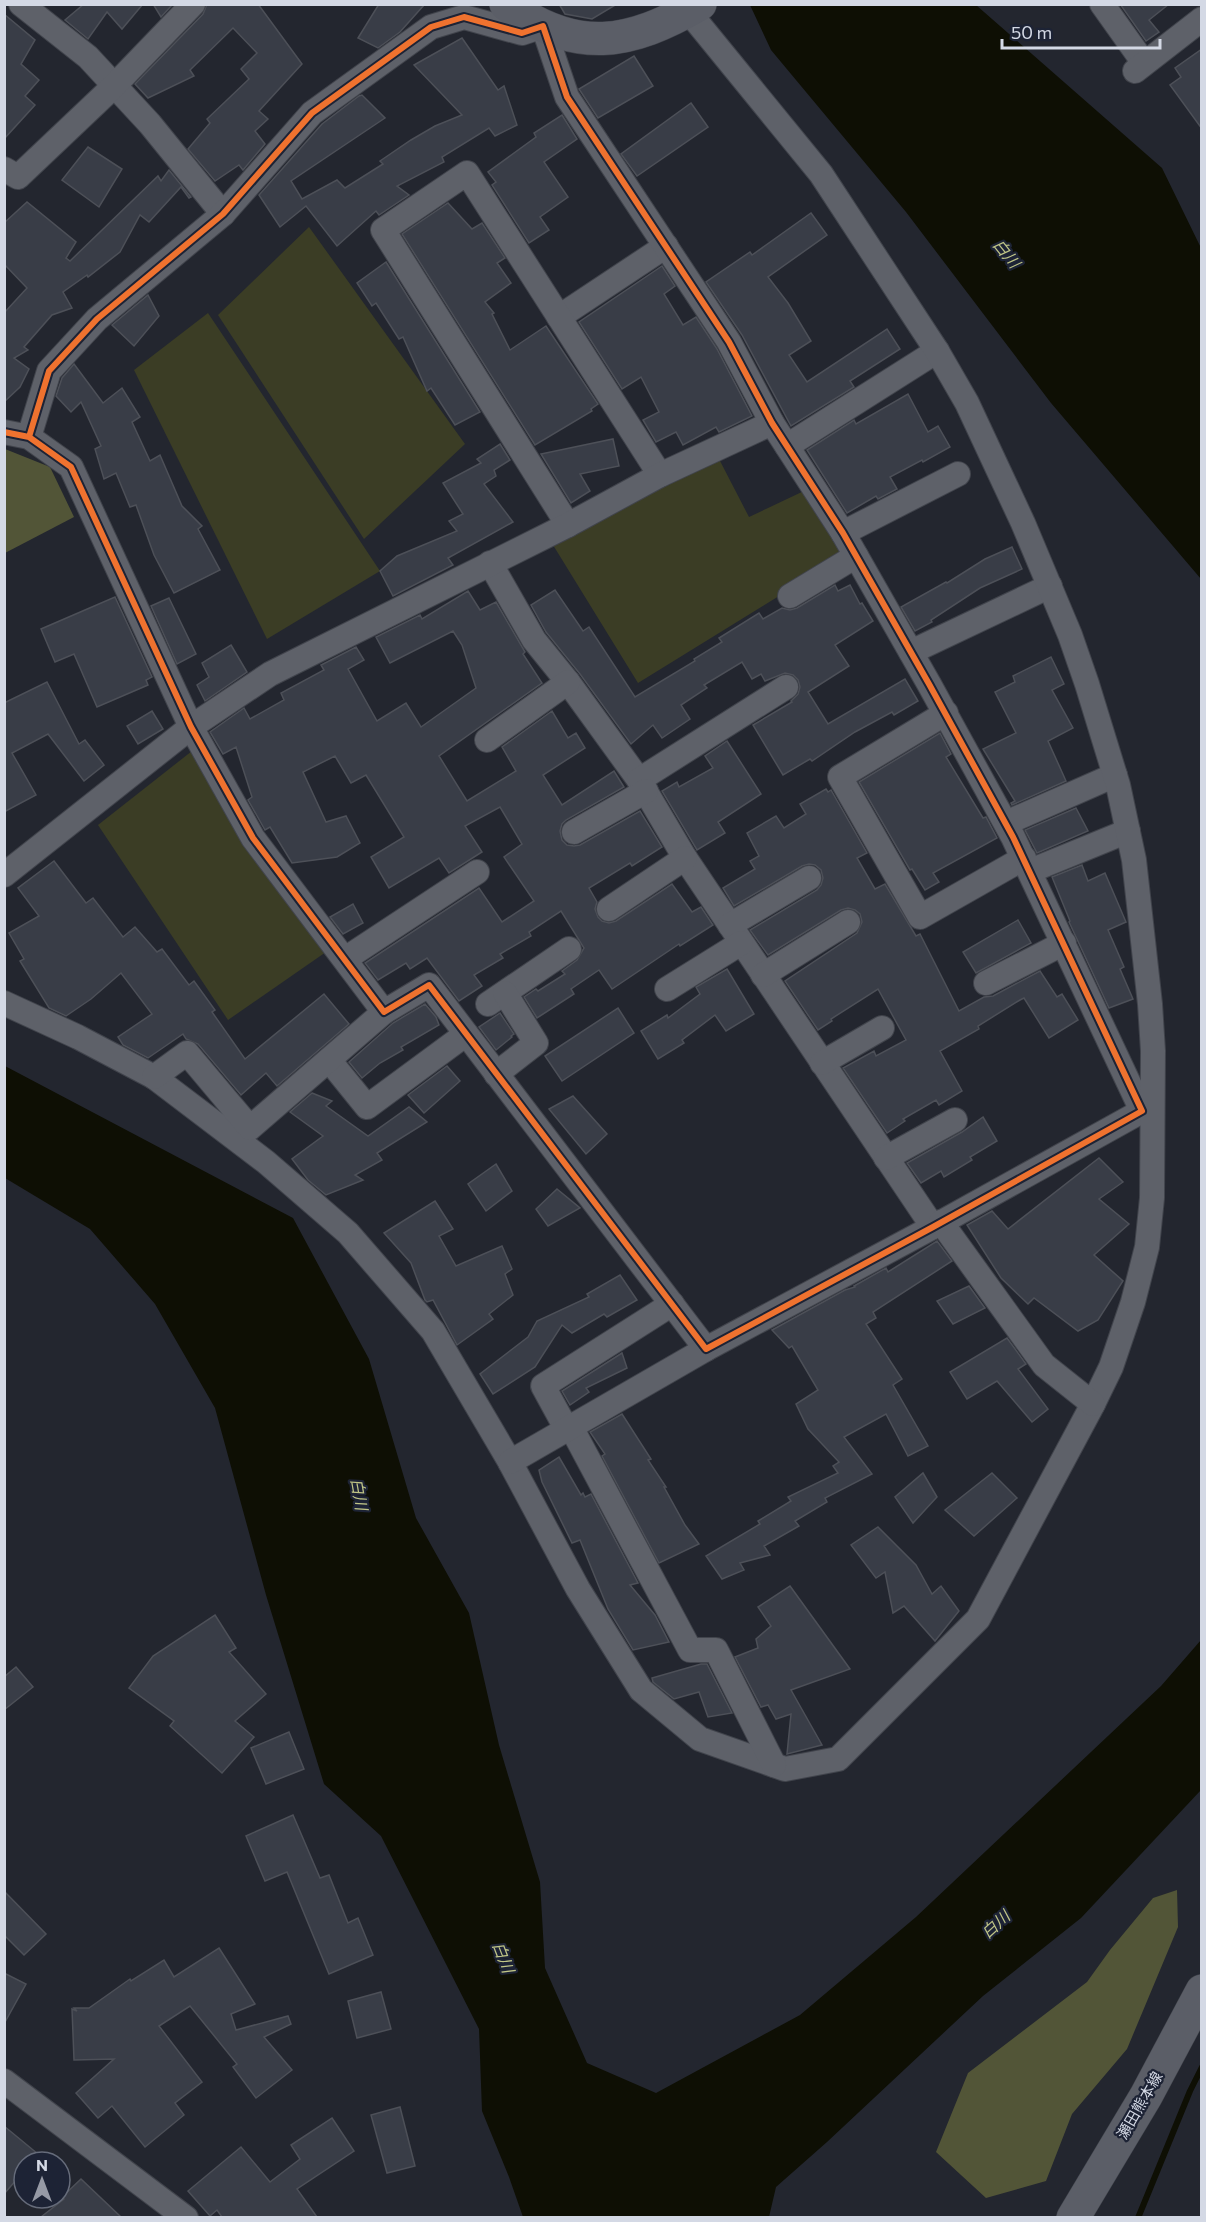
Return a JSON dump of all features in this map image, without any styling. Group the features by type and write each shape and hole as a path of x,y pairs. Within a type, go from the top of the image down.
{"main road":[{"path":"506,4 543,26 587,39 623,38 657,27 694,8"},
{"name":"瀬田熊本線","path":"1073,2217 1146,2096 1202,1991"}],"street":[{"path":"21,4 88,57 150,124 223,214"},
{"path":"4,169 18,177 114,86 193,4"},
{"path":"1102,4 1139,67 1202,19"},
{"path":"4,1003 78,1037 154,1077 266,1162 348,1233 433,1331 510,1462 578,1589 641,1690 700,1739 785,1769 838,1759 978,1619 1093,1404 1121,1340 1147,1247 1152,1198 1148,1111 1150,1004 1138,884 1115,775 1070,635 1023,523 967,403 937,351 821,174 694,8"},
{"path":"29,437 49,371 97,319 223,214 312,113 431,27 464,17 522,33 543,26 563,90 729,342 772,423 843,533 946,714 1006,823 1148,1111"},
{"path":"568,525 383,230 467,173 660,475"},
{"path":"559,317 666,246"},
{"path":"787,446 937,351"},
{"path":"4,875 191,727 270,675 568,525 660,475 772,423"},
{"path":"4,432 29,437 71,467 191,727 253,838 384,1012"},
{"path":"843,533 958,474"},
{"path":"790,596 856,556"},
{"path":"490,563 523,624 643,786 685,858 886,1158 1044,1365 1093,1404"},
{"path":"911,652 1050,586"},
{"path":"487,740 568,682"},
{"path":"574,832 786,687"},
{"path":"946,714 840,777 920,917 1027,865 1128,831"},
{"path":"1006,823 1115,775"},
{"path":"609,909 685,858"},
{"path":"345,959 477,872"},
{"path":"666,989 809,878"},
{"path":"763,975 848,922"},
{"path":"986,983 1064,943"},
{"path":"496,1074 536,1043 497,999 569,949"},
{"path":"154,1077 187,1053 250,1128 384,1012 429,986 706,1349"},
{"path":"822,1063 882,1028"},
{"path":"329,1060 367,1107 466,1034"},
{"path":"510,1462 706,1349 1148,1111"},
{"path":"886,1158 955,1120"},
{"path":"672,1304 543,1386 569,1428 690,1650 716,1650 774,1765"},
{"path":"4,2081 186,2217"}],"green space":[{"path":"309,227 465,444 364,539 218,315"},
{"path":"208,313 380,571 267,639 134,370"},
{"path":"5,449 50,467 74,517 5,553"},
{"path":"719,459 749,517 806,490 844,556 638,683 553,545 636,498"},
{"path":"192,751 326,952 228,1020 98,825"},
{"path":"1177,1890 1178,1927 1127,2049 1072,2114 1046,2181 986,2198 936,2152 968,2073 1087,1982 1153,1898"}],"water":[{"name":"白川","path":"750,5 976,5 1162,168 1201,248 1201,579 1051,403 906,212 771,50"},
{"name":"白川","path":"5,1066 293,1218 369,1359 416,1518 469,1613 499,1745 540,1882 545,1968 587,2063 656,2093 800,2015 916,1917 1161,1686 1201,1640 1201,1790 1081,1918 983,1996 776,2187 769,2217 523,2217 482,2111 479,2029 381,1836 324,1784 266,1595 215,1408 155,1304 90,1229 5,1178"}],"building":[{"path":"84,4 143,4 122,29 107,12 88,39 65,20"},
{"path":"153,4 173,4 161,17"},
{"path":"207,4 258,4 302,64 259,111 268,119 255,131 265,144 243,170 239,165 215,181 188,149 210,123 207,119 249,79 241,69 257,53 233,28 190,70 194,76 148,98 135,84 203,14"},
{"path":"379,4 425,4 400,32 378,48 358,38"},
{"path":"559,4 617,4 592,19 565,14"},
{"path":"1120,4 1169,4 1149,20 1159,32 1146,41"},
{"path":"4,14 35,40 21,64 39,80 25,96 35,105 4,139"},
{"path":"462,38 498,90 504,86 517,125 495,136 489,128 442,157 444,162 397,186 409,195 379,215 376,211 337,246 306,206 280,227 259,195 322,124 359,96 362,95 385,118 291,181 302,199 337,180 345,188 383,164 380,161 411,140 435,126 462,115 414,65"},
{"path":"1202,49 1202,129 1170,85 1181,77 1175,68"},
{"path":"634,56 653,86 598,118 579,89"},
{"path":"691,103 708,127 637,176 621,154"},
{"path":"562,115 577,139 544,162 568,197 540,217 549,230 529,243 492,185 496,182 488,172 536,137 534,133"},
{"path":"88,147 122,169 99,207 62,180"},
{"path":"169,170 191,197 189,198 181,187 149,222 140,215 120,252 88,277 87,275 63,292 72,308 52,315 24,347 28,350 14,358 29,369 20,387 4,402 4,313 27,288 4,264 4,223 27,202 76,242 66,258 70,261 158,176 161,181"},
{"path":"448,203 472,229 482,223 505,258 497,263 511,283 485,302 494,313 492,314 510,350 546,326 598,404 591,409 592,411 535,445 402,234"},
{"path":"811,213 827,235 768,277 788,303 811,341 789,355 807,382 887,329 900,349 850,381 854,387 791,426 742,335 706,282 750,252 752,255"},
{"path":"386,262 480,412 455,425 431,388 427,391 403,337 399,339 376,303 372,306 357,283"},
{"path":"662,266 675,286 664,294 683,325 696,317 717,349 752,416 719,432 716,427 683,445 676,432 656,442 643,420 659,412 641,377 622,389 579,322"},
{"path":"148,295 159,316 134,346 112,325"},
{"path":"74,364 103,403 122,388 140,417 132,422 150,461 160,455 182,506 202,526 198,529 220,570 174,593 154,555 136,505 130,507 116,473 104,479 95,449 101,446 81,402 71,412 56,396 62,378"},
{"path":"908,394 928,432 938,426 950,447 890,477 897,489 878,499 876,496 847,513 807,450 854,420 856,424"},
{"path":"613,439 619,466 580,474 590,491 571,503 541,454"},
{"path":"500,444 510,460 494,470 496,476 484,484 513,522 448,558 453,565 393,596 380,571 397,556 457,531 449,521 463,514 443,483 481,463 477,459"},
{"path":"1012,547 1022,569 980,588 931,620 932,622 915,631 901,607 947,583 985,559"},
{"path":"835,585 838,591 850,585 860,604 862,603 873,621 835,645 849,666 808,692 828,724 905,679 918,701 894,715 892,712 855,732 812,761 810,759 783,775 753,725 792,702 800,687 793,675 785,673 765,681 761,674 752,679 742,662 704,685 707,688 681,705 690,719 662,738 653,725 631,744 546,632 531,605 555,590 583,631 589,627 635,697 695,661 694,659 722,642 719,638 759,613 763,619 782,608 790,610 797,608"},
{"path":"468,591 480,610 496,602 525,652 523,654 542,683 439,756 467,801 516,771 502,747 552,711 568,738 576,733 585,748 543,775 562,805 614,771 624,787 566,820 560,831 562,840 567,845 580,845 640,811 662,847 632,866 630,863 589,888 597,902 595,909 598,917 609,923 616,921 672,884 692,912 701,907 713,925 680,946 679,944 612,989 599,970 571,989 574,994 537,1018 524,997 565,974 562,971 577,960 584,948 561,911 529,932 531,936 500,954 503,958 474,975 482,986 459,1001 427,958 410,969 406,963 378,980 365,963 479,888 502,922 534,901 504,857 522,844 500,807 465,826 482,852 449,873 439,858 389,888 371,857 404,837 366,775 351,783 335,756 303,772 326,822 346,816 360,843 337,857 292,863 270,827 265,830 248,800 252,797 236,747 223,754 210,732 244,708 250,719 284,700 281,693 324,670 321,665 356,647 364,660 348,669 377,721 406,703 421,727 476,688 462,645 453,631 390,663 376,637 420,615 422,619"},
{"path":"115,597 152,677 146,680 148,685 97,707 74,654 55,662 41,629"},
{"path":"169,598 196,654 177,664 151,606"},
{"path":"231,645 247,672 205,701 197,685 209,677 202,663"},
{"path":"1051,657 1064,684 1052,690 1073,728 1048,741 1066,781 1012,805 1011,803 1015,801 983,749 1016,733 995,692 1015,682 1013,676"},
{"path":"47,682 79,744 85,740 104,765 84,781 48,734 12,753 36,795 4,812 4,703"},
{"path":"152,711 163,729 138,744 127,726"},
{"path":"940,733 951,754 946,757 983,818 986,817 997,838 933,873 939,882 925,890 912,869 910,870 859,782"},
{"path":"727,741 761,794 718,822 725,833 697,850 662,791 677,782 679,787 713,768 705,756"},
{"path":"826,789 828,792 831,790 867,853 857,858 875,889 885,884 916,936 920,934 959,1011 1040,971 1057,997 1062,994 1078,1020 1049,1038 1024,998 1020,1000 978,1026 979,1029 940,1051 962,1091 939,1105 936,1100 903,1119 905,1121 887,1133 843,1068 874,1051 876,1056 906,1040 878,989 818,1030 785,981 857,933 862,922 860,914 848,908 841,910 768,955 750,930 817,890 823,878 821,870 815,865 802,866 734,906 723,888 755,869 750,861 759,856 747,833 776,816 784,828 806,814 800,804"},
{"path":"1076,808 1088,831 1037,853 1025,830"},
{"path":"54,861 86,903 93,898 123,937 135,927 157,952 162,949 189,985 194,981 215,1010 212,1012 245,1059 324,994 349,1024 277,1086 266,1073 241,1095 198,1044 186,1039 183,1034 148,1058 123,1045 118,1037 152,1014 121,973 91,999 66,1016 49,1008 20,961 24,959 9,933 39,916 18,888"},
{"path":"1082,865 1088,881 1105,873 1126,922 1108,930 1124,967 1120,969 1133,999 1109,1008 1069,922 1052,877"},
{"path":"353,904 363,923 343,934 330,917"},
{"path":"1018,920 1031,943 976,973 963,952"},
{"path":"727,969 754,1014 726,1031 715,1015 682,1040 684,1043 658,1059 641,1031 667,1015 668,1018 700,994 696,987"},
{"path":"425,1004 436,1017 439,1025 401,1047 403,1050 380,1063 362,1078 349,1062 393,1023"},
{"path":"618,1008 634,1033 562,1081 545,1056"},
{"path":"500,1013 514,1034 496,1050 479,1027"},
{"path":"447,1066 460,1081 424,1113 408,1095"},
{"path":"312,1093 332,1101 326,1106 368,1136 409,1107 427,1122 377,1153 382,1160 355,1175 363,1180 326,1195 308,1180 292,1159 323,1136 290,1112"},
{"path":"573,1096 607,1134 586,1154 549,1109"},
{"path":"983,1117 997,1141 970,1157 972,1160 944,1177 941,1171 921,1183 907,1163 962,1132"},
{"path":"1099,1158 1123,1182 1099,1199 1129,1224 1094,1255 1123,1281 1098,1320 1078,1331 1034,1298 1028,1304 1001,1278 967,1225 992,1211 1008,1229"},
{"path":"496,1164 512,1191 486,1211 468,1184"},
{"path":"557,1189 580,1208 548,1226 536,1209"},
{"path":"435,1201 453,1229 439,1236 456,1266 502,1246 512,1269 505,1274 513,1295 489,1314 493,1319 457,1345 433,1300 427,1302 425,1300 411,1263 384,1233"},
{"path":"937,1241 952,1261 873,1312 876,1318 866,1324 902,1379 893,1385 928,1446 908,1456 886,1414 844,1437 872,1474 825,1498 827,1502 795,1521 799,1526 764,1546 770,1555 740,1563 744,1570 722,1579 706,1556 760,1524 758,1521 791,1501 788,1497 838,1473 833,1466 839,1462 808,1429 796,1404 818,1390 792,1346 789,1348 772,1330 845,1290 855,1287 886,1268 888,1272"},
{"path":"620,1275 637,1300 607,1317 604,1314 572,1333 562,1325 535,1367 493,1394 480,1374 528,1337 537,1321 589,1297 587,1294"},
{"path":"969,1286 985,1308 953,1324 937,1301"},
{"path":"1007,1338 1026,1364 1018,1369 1048,1409 1032,1422 997,1381 967,1399 950,1372"},
{"path":"622,1353 627,1368 586,1388 589,1392 570,1405 562,1391"},
{"path":"622,1414 651,1459 648,1460 666,1487 664,1487 685,1525 699,1544 659,1563 602,1456 605,1454 590,1432"},
{"path":"559,1457 581,1495 583,1493 585,1497 591,1494 638,1583 630,1585 655,1615 669,1642 633,1650 608,1609 580,1540 572,1543 542,1482 539,1470"},
{"path":"923,1473 937,1497 913,1523 895,1497"},
{"path":"992,1473 1017,1498 974,1536 945,1510"},
{"path":"878,1527 916,1565 932,1594 941,1586 959,1611 935,1641 904,1606 893,1613 885,1572 876,1578 851,1545"},
{"path":"790,1586 850,1669 791,1690 822,1745 787,1754 791,1714 776,1719 768,1705 761,1707 735,1657 758,1648 756,1639 771,1626 758,1607"},
{"path":"215,1615 236,1648 229,1652 266,1694 235,1721 254,1737 222,1773 170,1726 174,1721 129,1688 153,1656"},
{"path":"707,1664 732,1713 708,1717 699,1692 674,1699 653,1682 652,1678"},
{"path":"16,1667 33,1687 4,1710 4,1677"},
{"path":"289,1732 304,1769 266,1784 251,1748"},
{"path":"293,1815 320,1878 329,1875 348,1923 358,1918 373,1955 329,1974 287,1872 265,1881 246,1836"},
{"path":"4,1891 46,1934 24,1955 4,1935"},
{"path":"219,1948 255,2004 231,2014 236,2030 288,2016 291,2024 264,2037 292,2070 256,2098 233,2067 237,2064 190,2006 159,2026 202,2082 175,2103 184,2115 145,2147 112,2106 98,2118 76,2093 114,2059 74,2060 72,2009 77,2011 74,2008 89,2008 130,1979 131,1981 164,1960 174,1977"},
{"path":"4,1973 26,1984 4,2024"},
{"path":"381,1992 391,2029 357,2038 348,2001"},
{"path":"400,2107 415,2166 387,2173 371,2115"},
{"path":"332,2118 354,2151 297,2189 317,2217 222,2217 217,2210 210,2216 188,2191 241,2147 270,2182 300,2159 291,2145"},
{"path":"4,2126 33,2150 12,2150 12,2185 4,2194"},
{"path":"81,2179 121,2217 41,2217 50,2210 72,2210 72,2188"}],"waterway":[{"path":"1138,2218 1202,2067"}],"cycle path":[{"path":"4,432 29,437 71,467 191,727 253,838 384,1012 429,985 706,1349 1142,1111 1013,837 929,684 843,533 772,423 729,342 567,97 543,26 522,33 464,17 431,27 312,113 223,214 97,319 49,371 29,437"}]}
